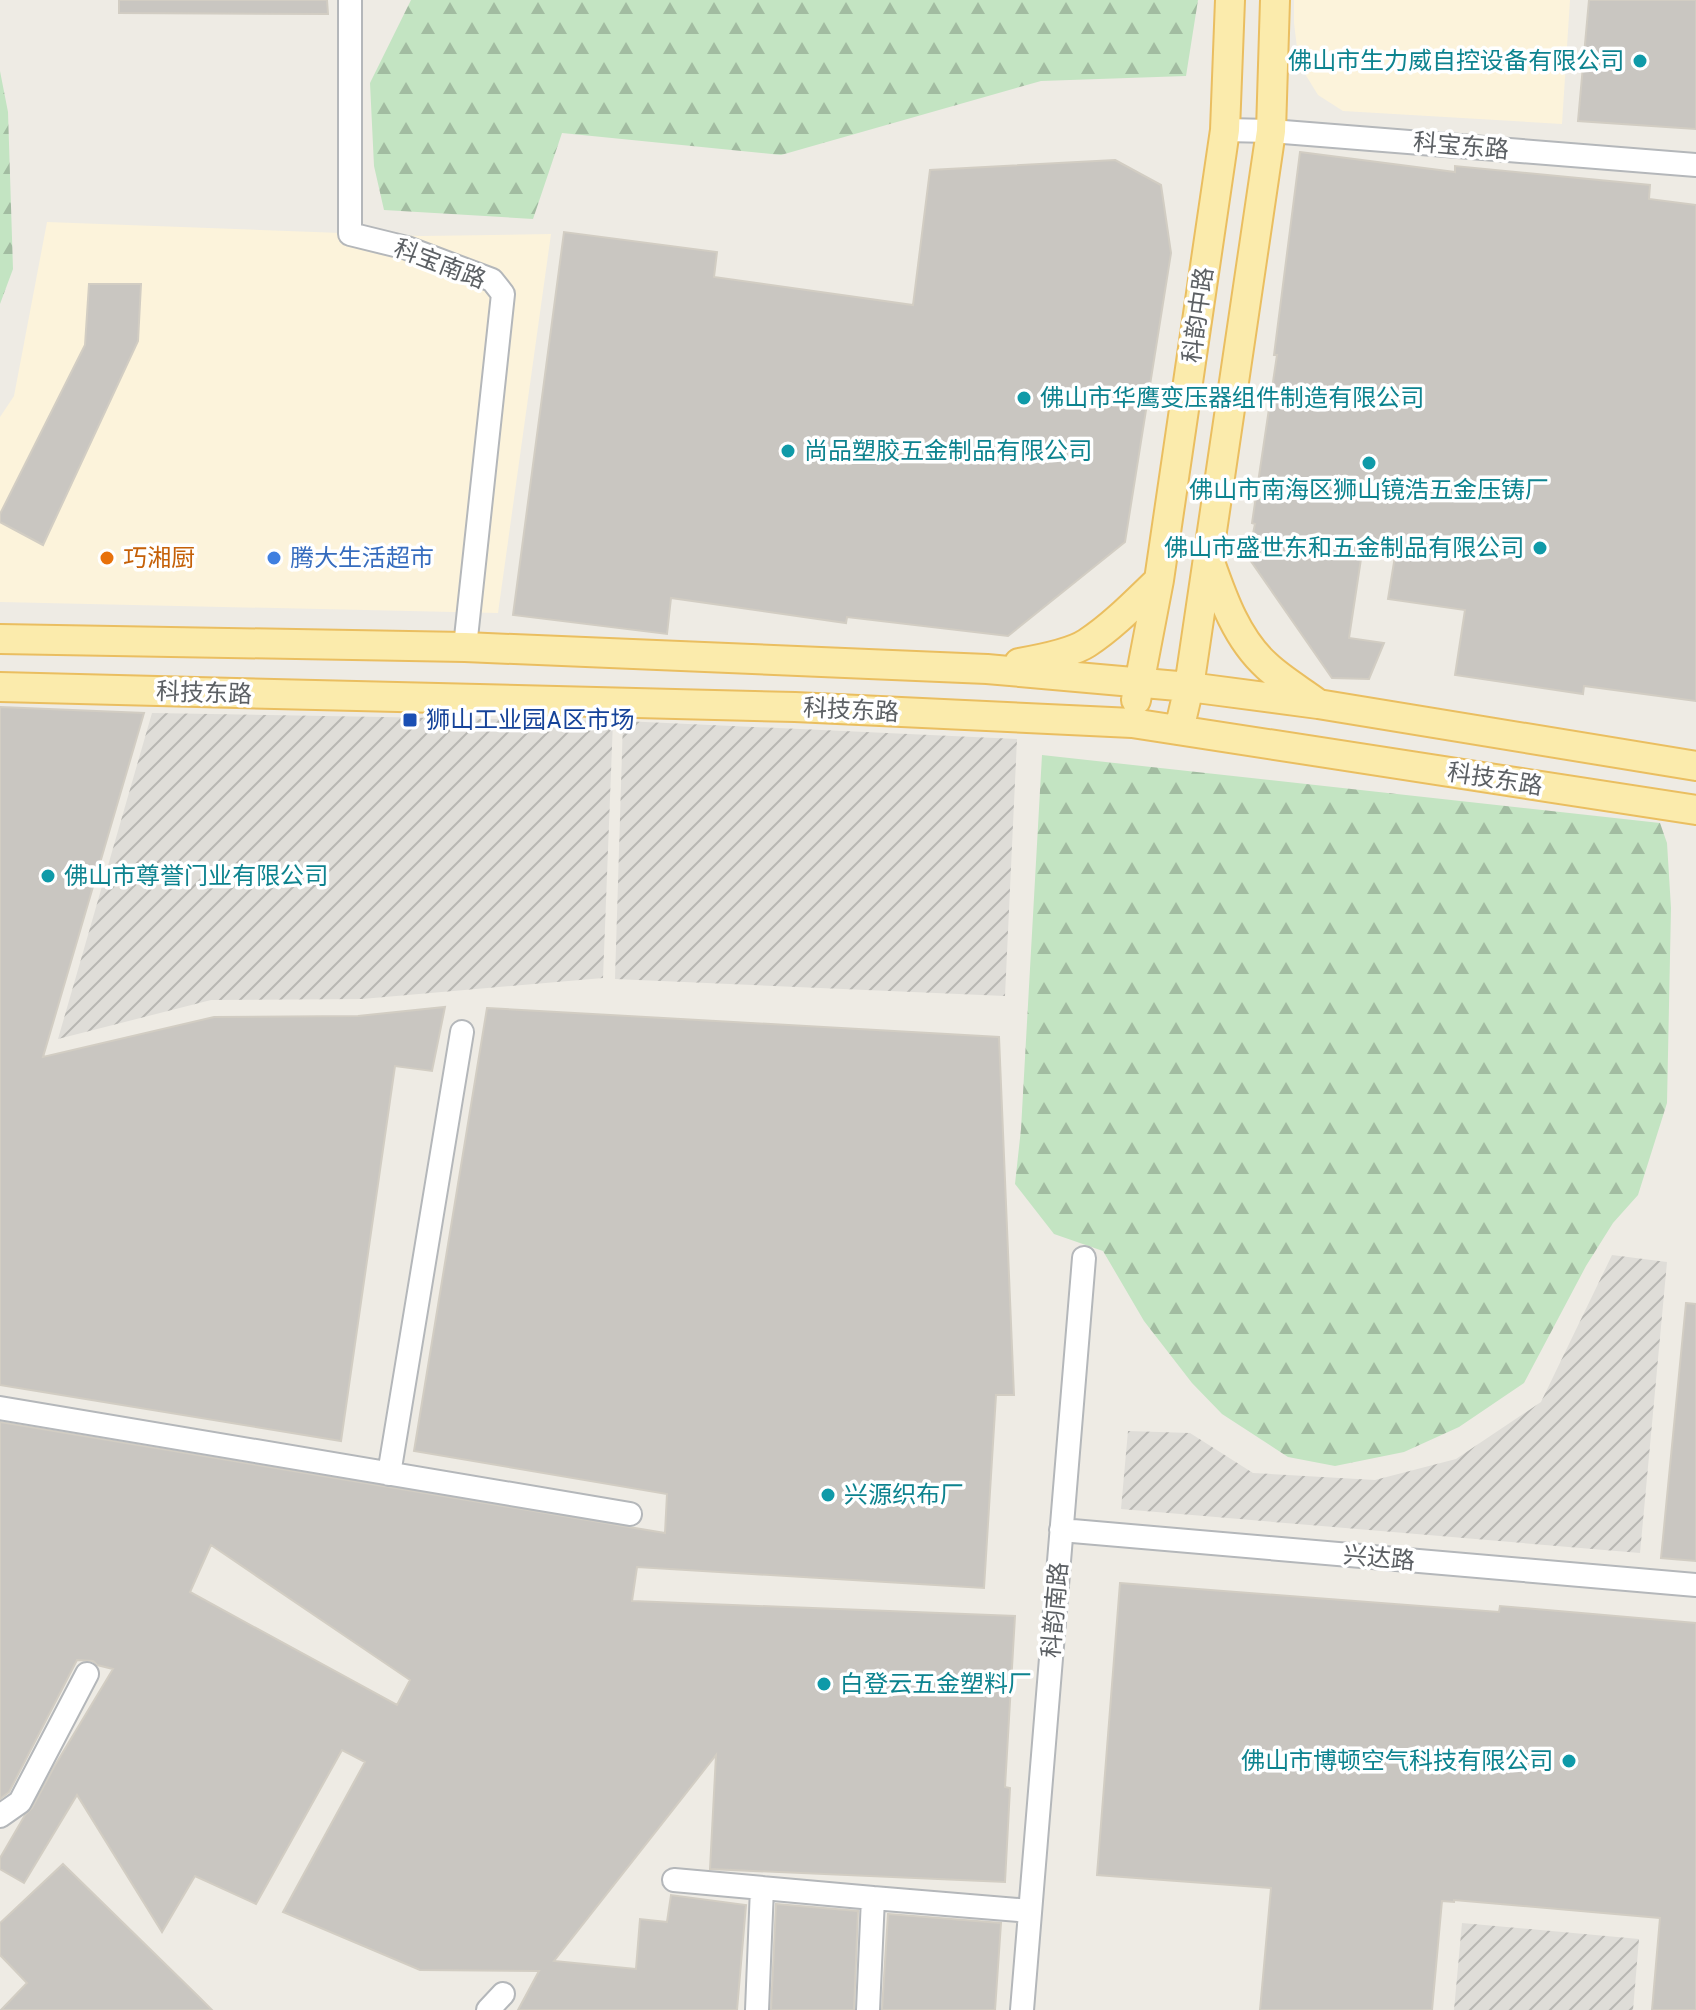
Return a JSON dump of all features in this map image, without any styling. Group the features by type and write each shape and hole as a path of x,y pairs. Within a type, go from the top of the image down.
{"main road":[{"name":"科韵中路","path":"1132,723 1159,580 1225,130 1230,0"},
{"path":"1179,730 1189,687 1271,131 1275,0"},
{"path":"1207,556 1222,599 1243,638 1266,665 1318,704"},
{"path":"987,669 1035,661 1084,645 1159,580"},
{"name":"科技东路","path":"0,639 465,647 987,669"},
{"path":"987,669 1189,687 1318,704 1696,766"},
{"name":"科技东路","path":"0,687 795,707 1132,723 1696,810"}],"street":[{"name":"科宝南路","path":"350,0 350,234 407,248 492,280 503,294 465,647"},
{"name":"科宝东路","path":"1225,130 1271,131 1696,165"},
{"path":"389,1474 462,1032"},
{"name":"科韵南路","path":"1022,2010 1084,1258"},
{"path":"0,1408 630,1514"},
{"name":"兴达路","path":"1061,1530 1696,1585"},
{"path":"0,1816 20,1802 87,1674"},
{"path":"674,1880 1030,1911"},
{"path":"757,2010 762,1888"},
{"path":"868,2010 873,1898"}],"shaded area":[{"path":"1294,0 1570,0 1562,124 1343,111 1318,95 1299,64"},
{"path":"47,222 421,236 551,234 498,613 0,602 0,417 14,396"},
{"path":"152,713 613,721 603,978 362,999 211,1000 58,1039"},
{"path":"623,721 1017,739 1005,996 615,979"},
{"path":"1612,1255 1667,1262 1640,1553 1121,1509 1128,1431 1190,1433 1253,1473 1375,1480 1456,1459 1541,1402"},
{"path":"1462,1923 1639,1939 1633,2010 1454,2010"}],"green space":[{"path":"411,0 1198,0 1186,76 1041,81 781,155 562,133 533,219 384,210 374,166 370,83"},
{"path":"0,71 8,112 13,269 0,304"},
{"path":"1042,755 1660,823 1667,843 1671,908 1667,1103 1638,1195 1613,1223 1586,1266 1524,1383 1459,1427 1404,1452 1335,1466 1288,1457 1222,1414 1192,1383 1144,1321 1103,1251 1054,1234 1015,1184 1021,1129"}],"building":[{"path":"119,0 327,0 328,14 119,13"},
{"name":"佛山市生力威自控设备有限公司","path":"1589,0 1696,0 1696,129 1578,121"},
{"path":"1300,152 1455,172 1455,166 1650,185 1649,199 1696,205 1696,701 1584,686 1583,694 1455,675 1465,610 1388,599 1397,544 1364,539 1349,638 1384,643 1369,679 1332,678 1248,557 1277,355 1274,355"},
{"path":"1115,160 1161,185 1171,253 1125,542 1008,636 847,617 846,623 671,598 667,634 513,615 564,232 717,252 714,277 913,305 930,170"},
{"path":"89,284 141,284 138,341 43,545 0,522 0,514 85,345"},
{"path":"0,707 144,713 43,1057 214,1017 358,1016 445,1007 432,1071 395,1066 341,1441 0,1385"},
{"path":"487,1008 999,1037 1014,1395 996,1395 984,1588 637,1567 632,1601 1015,1616 1005,1787 1010,1788 1005,1882 710,1869 716,1755 554,1961 636,1969 640,1919 667,1922 671,1895 746,1905 737,2010 518,2010 539,1971 420,1970 283,1912 365,1762 342,1750 256,1904 195,1876 162,1932 77,1795 24,1883 0,1869 0,1858 113,1669 93,1661 77,1660 9,1792 0,1799 0,1422 665,1533 667,1494 414,1451","holes":["211,1545 410,1680 397,1705 190,1592"]},
{"path":"1686,1303 1696,1304 1696,1561 1661,1558"},
{"path":"1120,1583 1499,1612 1500,1606 1696,1623 1696,2010 1652,2010 1660,1918 1454,1900 1442,1901 1432,2010 1260,2010 1271,1888 1097,1875"},
{"path":"63,1864 212,2010 1,2010 27,1983 0,1955 0,1923"},
{"path":"776,1904 858,1911 854,2010 771,2010"},
{"path":"888,1914 1001,1923 995,2010 882,2010"}],"place":[{"name":"佛山市生力威自控设备有限公司","path":"1640,61"},
{"name":"佛山市华鹰变压器组件制造有限公司","path":"1024,398"},
{"name":"尚品塑胶五金制品有限公司","path":"788,451"},
{"name":"佛山市南海区狮山镜浩五金压铸厂","path":"1369,463"},
{"name":"佛山市盛世东和五金制品有限公司","path":"1540,548"},
{"name":"巧湘厨","path":"107,558"},
{"name":"腾大生活超市","path":"274,558"},
{"name":"狮山工业园A区市场","path":"410,720"},
{"name":"佛山市尊誉门业有限公司","path":"48,876"},
{"name":"兴源织布厂","path":"828,1495"},
{"name":"白登云五金塑料厂","path":"824,1684"},
{"name":"佛山市博顿空气科技有限公司","path":"1569,1761"}]}
